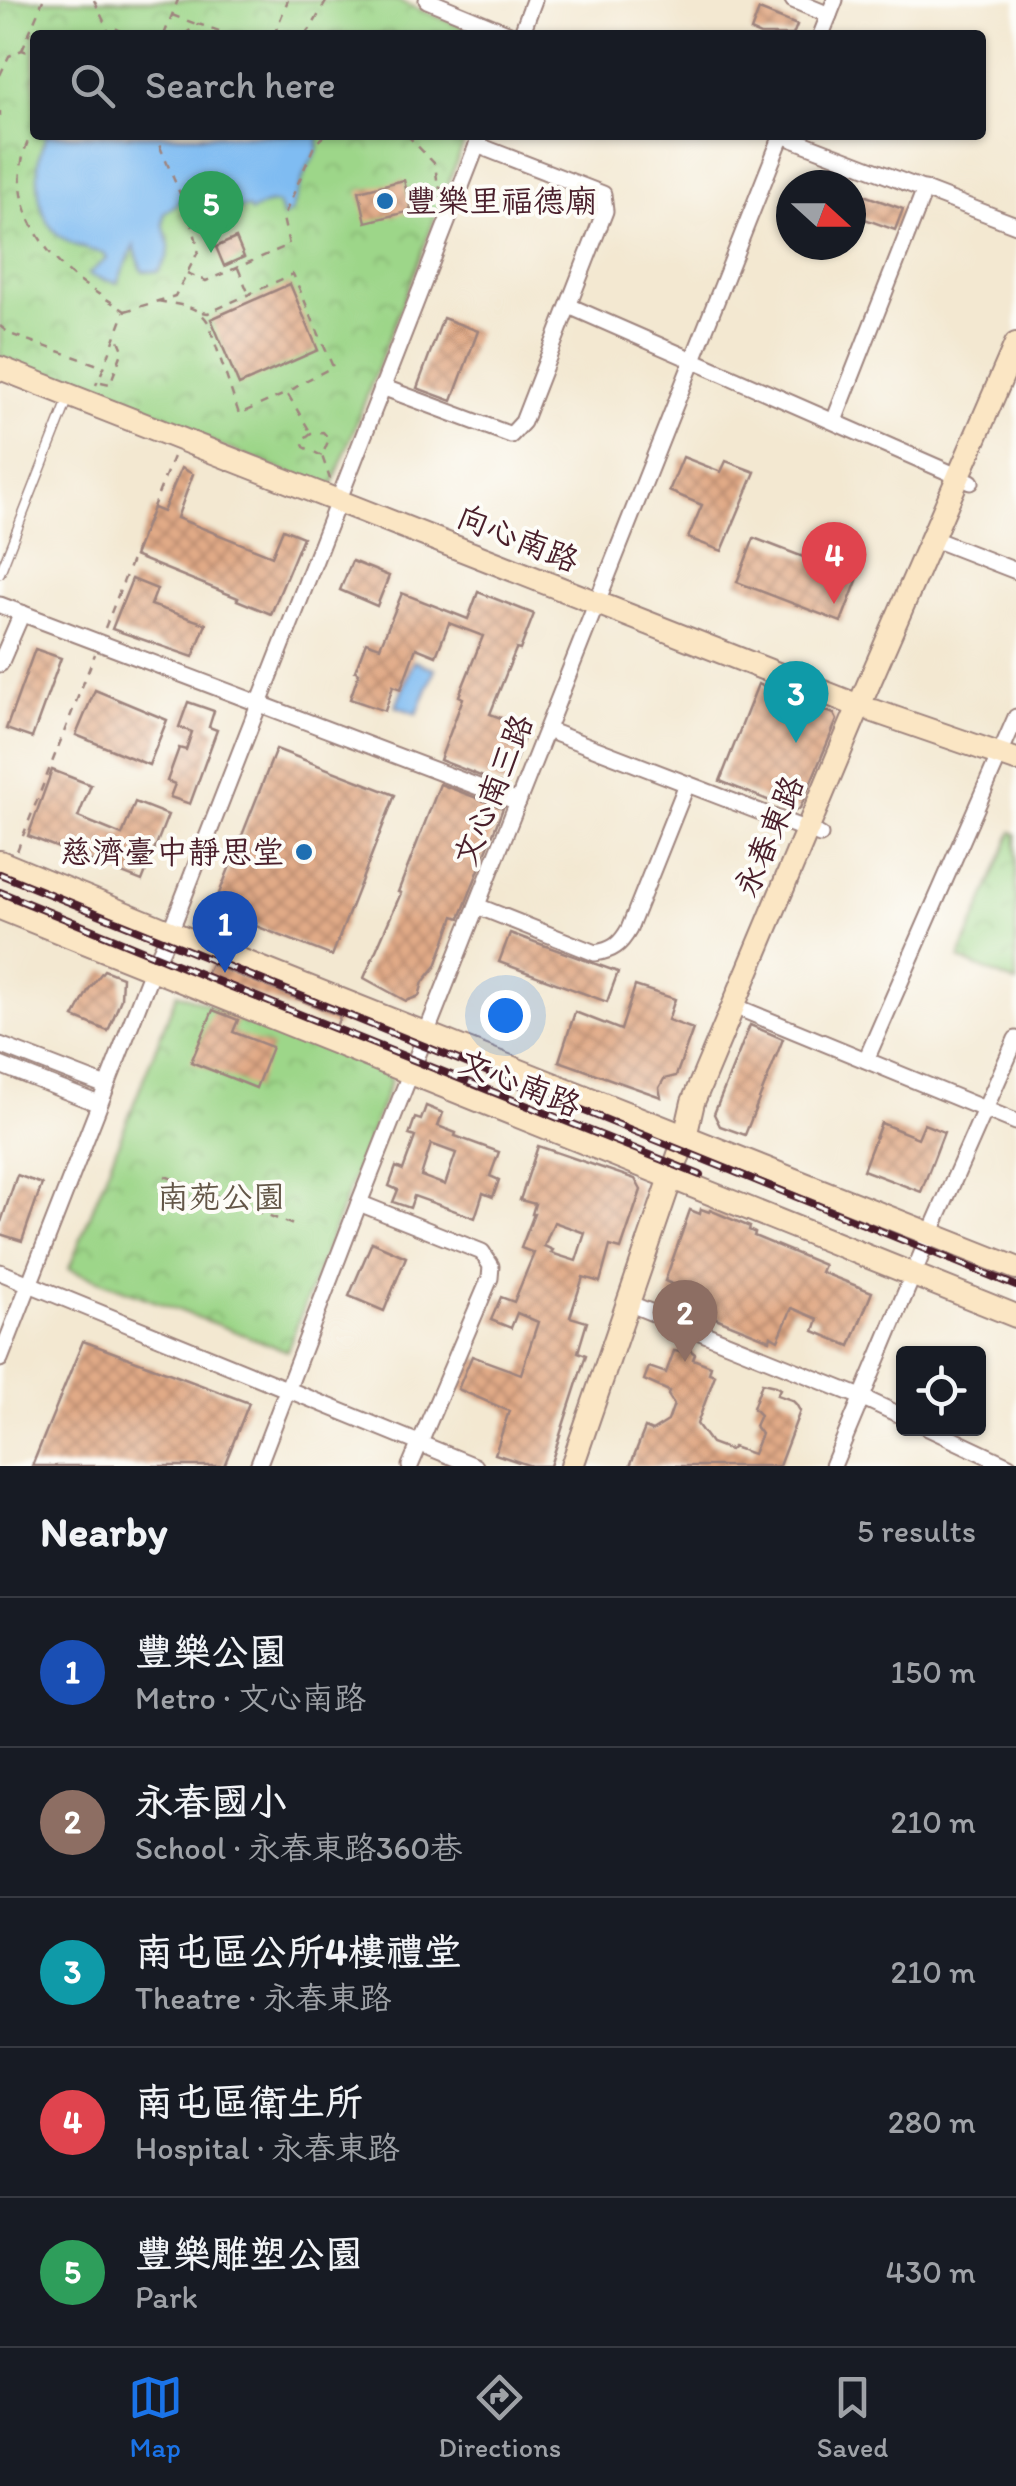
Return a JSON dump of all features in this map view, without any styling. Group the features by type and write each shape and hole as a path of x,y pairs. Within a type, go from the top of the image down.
{"street":[{"path":"427,0 500,30"},
{"path":"523,30 534,0"},
{"path":"793,0 832,8"},
{"path":"0,1359 479,140 603,194 605,211 569,306 523,422 510,435 382,387"},
{"name":"文心南三路","path":"258,1466 780,140"},
{"path":"795,140 1016,225"},
{"path":"834,422 925,190"},
{"path":"569,306 965,480"},
{"name":"永春東路","path":"965,480 1016,344"},
{"name":"向心南路","path":"0,368 596,604 866,708 1008,757"},
{"name":"永春東路","path":"572,1466 685,1137 705,1108 740,1008 778,939 813,833 866,708 965,480 1016,378"},
{"path":"938,541 1016,571"},
{"path":"0,605 518,802"},
{"path":"0,664 22,612"},
{"path":"866,1060 1008,757 1016,717"},
{"path":"547,730 813,833"},
{"path":"477,906 595,952 611,950 621,943 628,930 687,784"},
{"name":"文心南路","path":"0,862 1016,1268"},
{"name":"文心南路","path":"0,908 1016,1316"},
{"path":"740,1008 1016,1122"},
{"path":"833,1466 1016,1039"},
{"path":"0,1045 106,1086"},
{"path":"0,1064 100,1104"},
{"path":"359,1204 482,1252 491,1266 490,1278 410,1466"},
{"path":"0,1272 474,1466"},
{"path":"628,1303 896,1413"},
{"path":"945,1436 1010,1466"}],"lane":[{"path":"0,573 79,400"}],"path":[{"path":"22,50 42,0"},
{"path":"94,0 108,30 121,30"},
{"path":"166,30 178,0"},
{"path":"276,30 288,0"},
{"path":"309,30 326,0"},
{"path":"172,15 217,30"},
{"path":"190,30 198,24"},
{"path":"0,76 8,56 22,50 30,53"},
{"path":"30,137 19,178 27,216 48,252 70,274 125,312"},
{"path":"125,312 174,296 199,250 190,217 156,140"},
{"path":"186,273 206,282 289,245 283,218 319,140"},
{"path":"411,140 435,164 438,186 458,195"},
{"path":"238,268 248,294"},
{"path":"158,301 208,313 293,274 333,367 239,414 202,312"},
{"path":"79,400 98,381 125,312"},
{"path":"0,326 10,334 104,367"},
{"path":"98,381 110,384 123,350 117,334"},
{"path":"287,393 310,433"},
{"path":"322,456 304,447 302,440 310,433 323,432 329,439 322,456 338,502"},
{"path":"164,1176 296,1226"}],"green space":[{"path":"0,0 396,0 471,30 30,30 30,140 465,140 333,484 321,486 0,357"},
{"path":"1012,832 1016,834 1016,983 959,959"},
{"name":"南苑公園","path":"177,993 379,1068 391,1080 287,1351 69,1269"}],"water":[{"path":"45,140 318,140 318,150 305,172 291,212 283,217 274,203 251,212 248,208 232,208 232,191 228,188 212,195 193,196 165,212 169,253 158,272 142,271 134,246 117,283 88,274 107,259 104,253 64,239 47,221 39,196 40,152"},
{"path":"414,661 435,669 417,714 396,706"}],"building":[{"path":"759,10 797,25 795,30 751,30"},
{"name":"豐樂里福德廟","path":"404,180 411,211 366,222 359,191"},
{"path":"866,196 903,209 895,230 866,219"},
{"path":"236,238 244,257 224,266 216,247"},
{"path":"290,284 318,350 239,385 211,319"},
{"path":"443,318 478,331 452,401 417,388"},
{"path":"683,457 721,472 726,461 755,472 722,551 688,538 702,505 669,491"},
{"path":"181,468 193,474 177,518 272,556 283,529 303,537 271,614 134,556 153,508 163,512"},
{"path":"754,538 858,578 841,622 737,582"},
{"path":"352,561 389,576 377,606 340,590"},
{"path":"132,579 157,589 151,605 206,624 193,657 112,629"},
{"path":"478,592 534,614 490,714 528,728 506,786 440,760 463,698 459,696 483,636 449,623 436,656 416,648 401,689 393,686 385,711 350,699 366,642 380,647 402,593 468,619"},
{"path":"35,649 61,658 32,738 6,729"},
{"path":"758,684 834,714 837,720 800,808 795,811 720,781"},
{"path":"95,690 167,720 149,765 76,735"},
{"path":"188,702 214,711 209,727 217,730 190,804 170,797 175,784 167,781 179,748 186,750 192,732 179,727"},
{"name":"慈濟臺中靜思堂","path":"276,749 395,795 332,956 213,909"},
{"path":"52,770 91,785 78,817 122,835 135,802 168,815 142,881 28,836"},
{"path":"440,784 503,808 460,918 454,916 436,966 423,982 419,996 406,1001 364,978 401,893 398,892"},
{"path":"510,933 618,972 607,1002 499,962"},
{"path":"211,964 340,1016 336,1027 206,975"},
{"path":"104,970 122,977 121,999 108,1031 74,1017"},
{"path":"635,986 675,999 668,1020 693,1029 676,1076 664,1079 659,1088 661,1097 559,1061 575,1012 621,1030"},
{"path":"213,1010 238,1020 233,1032 272,1047 256,1088 191,1062"},
{"path":"750,1025 783,1039 745,1135 720,1126 714,1114"},
{"path":"426,1106 443,1113 438,1126 499,1152 490,1176 499,1180 493,1197 483,1193 475,1218 414,1196 410,1208 393,1202 398,1190 389,1186 396,1167 403,1170 415,1137 409,1135 415,1118 421,1120","holes":["431,1144 456,1153 445,1185 421,1176"]},
{"path":"881,1123 918,1138 924,1124 944,1132 921,1192 863,1170"},
{"path":"538,1146 635,1179 641,1190 621,1249 610,1246 600,1282 583,1277 570,1317 587,1322 578,1352 586,1355 550,1466 531,1466 495,1454 509,1411 458,1389 472,1356 521,1374 538,1322 517,1313 511,1328 491,1320 501,1297 514,1302 534,1253 521,1248 535,1204 520,1200","holes":["554,1222 585,1233 576,1261 551,1253 553,1250 544,1246"]},
{"path":"17,1175 42,1184 22,1241 0,1234"},
{"path":"701,1209 750,1227 754,1236 824,1265 821,1272 872,1292 850,1346 814,1331 818,1319 792,1308 778,1340 771,1336 770,1340 666,1298 672,1284 665,1281 690,1210 700,1214"},
{"path":"372,1242 406,1257 384,1311 349,1296"},
{"path":"83,1341 249,1403 224,1466 32,1466"},
{"path":"686,1347 695,1354 693,1359 711,1366 709,1373 715,1375 697,1424 711,1443 753,1454 761,1434 755,1426 760,1415 753,1408 762,1383 780,1389 777,1395 796,1404 800,1411 779,1466 630,1466 645,1428 652,1431 668,1421 674,1404 669,1391 644,1380 649,1367 666,1373 674,1351"}],"railway":[{"path":"0,874 1016,1286"},
{"path":"0,892 700,1175"}],"place":[{"name":"豐樂里福德廟","path":"385,201"},
{"name":"豐樂雕塑公園","path":"211,253"},
{"name":"南屯區衛生所","path":"834,604"},
{"name":"南屯區公所4樓禮堂","path":"796,743"},
{"name":"慈濟臺中靜思堂","path":"304,852"},
{"name":"豐樂公園","path":"225,973"},
{"name":"永春國小","path":"685,1362"}]}
